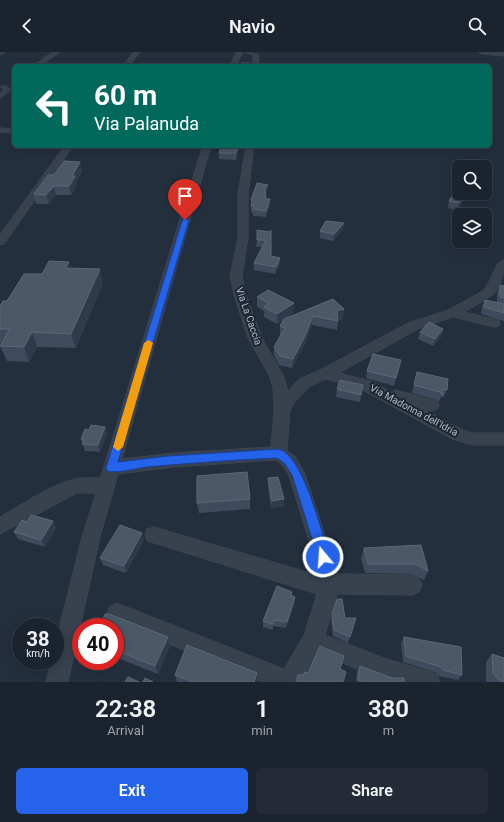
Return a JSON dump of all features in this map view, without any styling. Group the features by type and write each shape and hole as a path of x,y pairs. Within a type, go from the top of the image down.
{"street":[{"path":"39,64 57,52"},
{"path":"128,64 137,52"},
{"path":"234,64 240,52"},
{"path":"249,52 256,55 256,64"},
{"path":"482,52 504,54"},
{"path":"0,96 9,90 4,86"},
{"path":"0,130 12,131"},
{"path":"0,242 68,148"},
{"path":"57,682 91,537 206,148"},
{"name":"Via La Caccia","path":"250,148 243,194 243,238 236,276 240,295 255,338 276,375 280,388 282,411 279,453"},
{"path":"282,411 289,399 304,383 325,374 413,326 452,313 487,294 494,285 504,263"},
{"path":"452,313 494,323"},
{"name":"Via Madonna dell'Idria","path":"325,374 366,385 458,435 472,439 504,439"},
{"path":"388,396 400,394 432,406"},
{"path":"0,526 55,494 76,486 161,461 279,453 289,461 297,474 323,557 328,586 313,640 289,682 117,613"},
{"path":"154,535 328,586 412,585"},
{"path":"313,640 365,663 402,676 428,682"}],"building":[{"path":"220,148 237,148 236,153 219,153"},
{"path":"64,161 80,162 72,176 75,176 69,186 54,186 46,195 34,194 48,175 54,175"},
{"path":"257,183 268,185 265,189 266,199 270,199 266,211 253,209 254,206 251,206 251,200"},
{"path":"452,196 452,200 461,200 459,203 449,201"},
{"path":"326,221 344,223 334,234 320,231"},
{"path":"257,230 270,232 271,230 271,256 280,258 276,267 254,263 266,240 257,240"},
{"path":"49,261 69,262 65,268 100,269 71,334 32,332 24,347 0,346 10,329 0,329 0,306 3,301 7,301 24,274 42,274"},
{"path":"500,285 504,286 504,298 500,297"},
{"path":"268,290 294,303 277,314 264,307 269,303 257,297"},
{"path":"333,299 344,309 337,311 338,321 313,316 306,334 293,359 280,356 274,347 285,328 280,326 284,319"},
{"path":"485,300 504,304 504,313 484,307"},
{"path":"429,322 443,329 435,339 420,332"},
{"path":"373,354 401,360 396,378 367,371"},
{"path":"417,372 448,379 447,390 443,389 442,395 440,392 414,385"},
{"path":"340,380 363,385 361,395 337,389"},
{"path":"91,425 105,427 98,445 82,444 84,439 81,439 85,429 89,430"},
{"path":"247,472 250,499 197,503 197,476"},
{"path":"278,477 284,499 272,501 268,478"},
{"path":"31,515 53,521 41,540 14,532 22,520 27,522"},
{"path":"120,525 142,533 124,566 100,558"},
{"path":"421,545 428,571 416,564 368,564 364,548"},
{"path":"277,586 292,592 291,595 295,597 287,622 274,620 273,624 263,621"},
{"path":"337,599 342,599 345,618 356,618 350,637 334,630 332,614"},
{"path":"105,614 109,614 119,618 103,618"},
{"path":"124,620 168,637 155,666 124,654"},
{"path":"404,637 461,647 462,675 443,670 441,667 406,656"},
{"path":"187,645 257,673 254,682 192,682 175,675"},
{"path":"320,646 344,656 340,669 346,672 343,682 296,682 298,675 303,675 305,672 308,673"},
{"path":"492,654 504,658 504,682 501,682 493,673"},
{"path":"360,666 392,678 404,678 404,682 365,682 358,680"},
{"path":"128,677 139,682 125,682"},
{"path":"145,678 153,682 143,682"}],"slow traffic":[{"path":"118,447 149,343"}],"route":[{"path":"185,220 111,468 168,460 279,453 289,461 297,474 323,557"}]}
